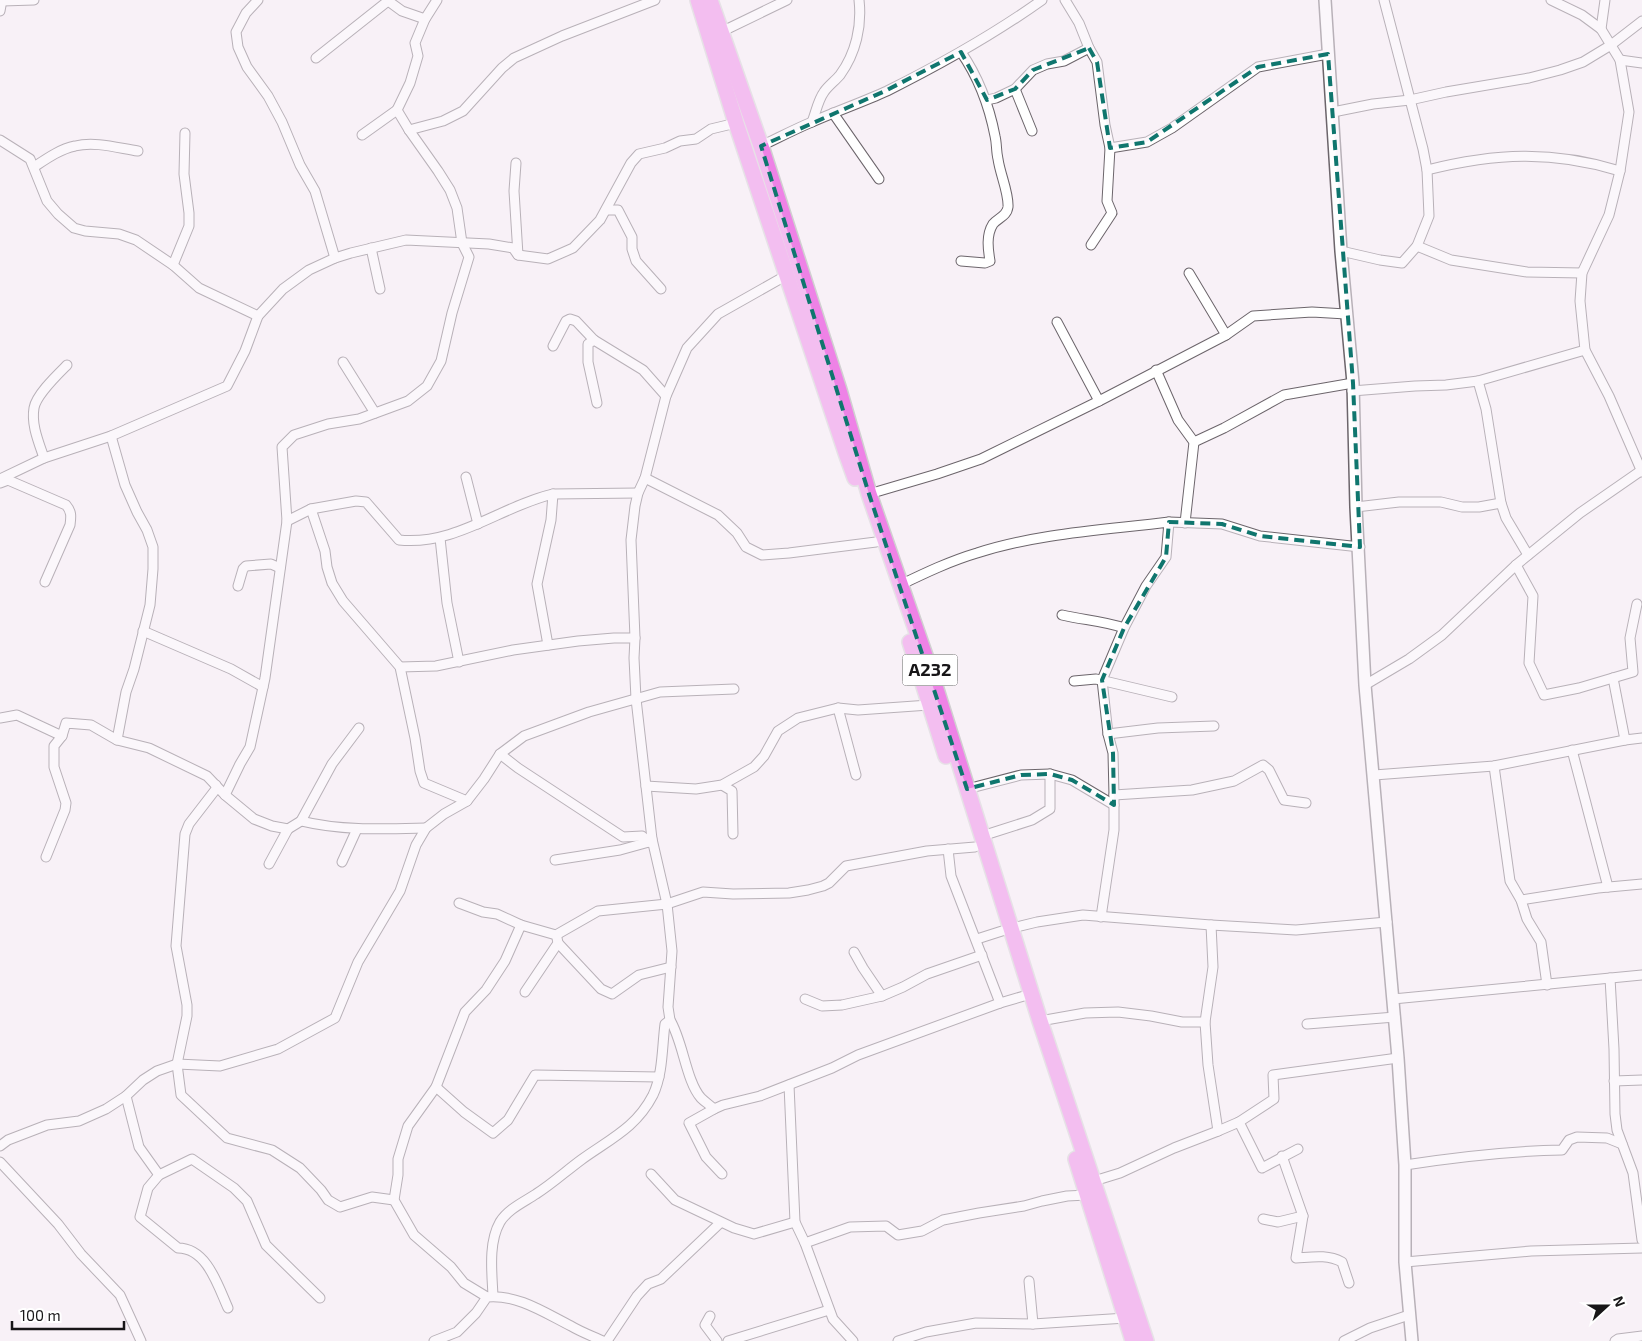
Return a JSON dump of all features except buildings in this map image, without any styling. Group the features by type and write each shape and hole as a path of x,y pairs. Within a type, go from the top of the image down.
{"highway":[{"name":"A232","path":"698,0 736,123 930,705 979,841 1007,929 1040,1021 1091,1188 1133,1341"},
{"name":"A232","path":"710,0 760,146 839,390 868,494 930,670 967,790 979,841"},
{"name":"A232","path":"1007,929 1024,996 1146,1341"}],"street":[{"path":"0,11 2,1 34,0"},
{"path":"258,0 246,13 236,32 238,47 246,67 268,96 282,122 300,165 315,192 335,258"},
{"path":"316,58 388,0 402,11 425,19"},
{"path":"362,135 398,110 410,83 418,56 415,43 425,19 437,0"},
{"path":"409,130 443,121 463,111 502,68 514,58 562,36 655,0"},
{"path":"721,32 787,0"},
{"path":"812,122 823,93 840,74 852,55 858,36 859,0"},
{"path":"760,146 885,91 961,52 1017,18 1042,0"},
{"path":"1065,0 1079,23 1097,62 1105,125 1110,148 1106,201 1112,213 1090,244"},
{"path":"1326,0 1341,251 1352,387 1365,685 1398,1058 1405,1165 1405,1262 1412,1341"},
{"path":"1341,251 1402,263 1417,246 1429,216 1426,170 1384,0"},
{"path":"1365,685 1409,659 1442,635 1528,555 1580,513 1642,471 1620,418 1585,350 1580,301 1582,273 1609,215 1620,170 1629,112 1620,60 1601,29 1582,15 1551,0"},
{"path":"1601,29 1605,0"},
{"path":"1332,112 1410,100 1529,78 1560,70 1584,62 1611,45 1642,21"},
{"path":"987,100 1015,89 1033,70 1047,64 1064,61 1089,48"},
{"path":"961,52 987,100 996,138 998,159 1008,208 1006,213 991,228 987,246 990,261 985,263 961,261"},
{"path":"1110,148 1147,142 1172,128 1258,67 1328,54"},
{"path":"1620,60 1642,63"},
{"path":"1015,89 1032,132"},
{"path":"225,795 250,747 263,687 287,521 282,447 294,435 304,431 359,419 408,401 427,386 441,361 452,313 469,257 462,243 457,208 450,190 409,130 398,110"},
{"path":"833,113 879,179"},
{"path":"0,481 44,458 111,436 227,386 245,351 258,316 283,289 309,270 335,258 406,240 489,244 513,248 518,255 548,259 573,248 590,232 606,210 631,163 639,154 665,148 680,141 696,139 711,129 736,123"},
{"path":"173,265 189,226 184,174 186,133"},
{"path":"1,143 30,159 47,201 74,228 84,231 119,234 136,240 173,265 199,288 258,316"},
{"path":"34,167 50,156 76,146 92,145 138,151"},
{"path":"1426,170 1478,159 1523,156 1549,156 1620,170"},
{"path":"516,163 514,191 518,255"},
{"path":"606,210 618,210 632,237 632,250 636,261 661,289"},
{"path":"1417,246 1451,260 1527,272 1582,273"},
{"path":"371,248 380,289"},
{"path":"1189,273 1226,334"},
{"path":"714,1109 701,1098 693,1082 678,1035 670,1020 668,1007 672,951 667,904 651,840 636,699 634,658 636,638 630,540 638,493 645,478 666,396 687,348 718,314 787,275"},
{"path":"868,494 981,459 1099,401 1226,334 1253,316 1312,312 1346,314"},
{"path":"553,346 566,321 570,319 576,321 594,340 643,370 666,396"},
{"path":"1057,322 1099,401"},
{"path":"594,340 588,344 588,362 598,403"},
{"path":"1194,442 1284,395 1352,387 1446,385 1478,380 1585,350"},
{"path":"343,362 375,413"},
{"path":"44,458 33,421 34,406 46,387 67,365"},
{"path":"1156,370 1178,420 1194,442 1185,523"},
{"path":"1478,380 1486,409 1501,503 1506,518 1528,555"},
{"path":"111,436 125,485 147,530 153,547 150,605 134,669 126,692 117,740"},
{"path":"466,477 478,524"},
{"path":"645,478 718,515 737,533 746,547 762,555 876,542"},
{"path":"0,481 8,480 66,505 70,509 70,525 46,582"},
{"path":"287,521 310,509 356,501 366,502 399,540 411,541 440,538 478,524 542,496 553,494 638,493"},
{"path":"548,645 537,584 551,520 553,494"},
{"path":"1356,507 1399,502 1441,502 1462,507 1479,507 1501,503"},
{"path":"310,509 325,551 327,568 332,583 343,601 400,667 424,783 467,801"},
{"path":"900,585 977,552 1058,535 1168,522 1222,524 1260,536 1360,547"},
{"path":"1101,917 1114,830 1113,753 1108,734 1102,680 1124,628 1146,586 1166,557 1168,522"},
{"path":"440,538 447,603 459,662"},
{"path":"238,586 243,569 246,566 271,564 280,568"},
{"path":"1516,565 1532,596 1529,663 1544,695 1579,688 1633,672 1630,638 1637,604"},
{"path":"1062,614 1092,622 1107,622 1124,628"},
{"path":"143,631 231,668 263,687"},
{"path":"400,667 436,666 512,650 548,645 614,638 636,638"},
{"path":"1613,678 1625,740"},
{"path":"1074,681 1096,679 1172,697"},
{"path":"0,1146 8,1140 47,1126 79,1121 106,1109 126,1096 157,1071 177,1064 220,1066 278,1049 335,1018 358,962 400,891 416,845 426,828 444,814 467,801 500,754 524,736 589,712 660,692 734,689"},
{"path":"646,786 696,789 722,785 754,767 764,756 778,731 798,718 838,708 858,710 930,705"},
{"path":"838,708 856,775"},
{"path":"0,718 17,715 62,736"},
{"path":"46,857 65,810 66,802 54,767 54,746 62,736 66,723 91,724 117,740 149,748 208,776 225,795 254,819 272,826 288,829"},
{"path":"1108,734 1158,728 1214,726"},
{"path":"269,864 288,829 301,821 332,764 360,728"},
{"path":"1374,775 1494,766 1642,738"},
{"path":"1572,750 1608,887"},
{"path":"500,754 518,768 623,837 642,836 651,840"},
{"path":"1114,795 1192,790 1234,780 1263,765 1269,770 1284,800 1306,803"},
{"path":"1494,766 1510,881 1521,900 1527,919 1541,942 1547,985"},
{"path":"967,790 1021,775 1050,774 1072,780 1114,805"},
{"path":"525,992 557,939 598,911 667,904 704,892 733,894 808,890 829,883 846,866 948,849 979,841 1032,820 1050,809 1050,774"},
{"path":"216,784 216,789 189,824 185,834 176,946 187,1005 187,1016 177,1064 181,1095 226,1138 272,1150 300,1168 328,1200 340,1207 372,1197 394,1200"},
{"path":"722,785 732,791 733,834"},
{"path":"301,821 323,827 357,829 426,828"},
{"path":"342,862 357,829"},
{"path":"555,860 620,850 651,840"},
{"path":"948,849 951,876 1000,1002"},
{"path":"1521,900 1642,884"},
{"path":"458,904 483,912 497,914 557,939 601,989 612,994 639,975 671,967"},
{"path":"977,939 1037,922 1083,915 1296,930 1387,922"},
{"path":"521,925 505,961 486,990 465,1012 436,1087 408,1126 398,1159 398,1175 394,1200 414,1235 451,1267 464,1283 490,1296 531,1305 573,1328 603,1341"},
{"path":"1210,925 1213,967 1205,1022 1208,1065 1218,1131"},
{"path":"854,952 882,996"},
{"path":"805,999 822,1006 842,1005 882,996 927,974 982,955"},
{"path":"1393,999 1642,975"},
{"path":"1610,978 1617,1130 1633,1173 1642,1240"},
{"path":"722,1174 706,1157 689,1123 723,1105 760,1096 832,1068 858,1055 1000,1002 1024,996"},
{"path":"1040,1021 1085,1012 1118,1012 1182,1022 1205,1022"},
{"path":"1307,1024 1395,1017"},
{"path":"452,1341 457,1332 476,1314 490,1296 493,1247 501,1220 508,1211 519,1206 624,1131 640,1116 654,1094 659,1077 665,1024 670,1020"},
{"path":"805,1243 850,1227 886,1226 898,1235 922,1231 943,1220 1024,1206 1067,1196 1091,1188 1174,1148 1239,1122 1274,1099 1273,1075 1398,1058"},
{"path":"436,1087 464,1112 494,1133 508,1120 535,1076 659,1077"},
{"path":"1614,1082 1642,1080"},
{"path":"789,1085 795,1222 805,1243 833,1319 853,1341"},
{"path":"126,1096 140,1147 159,1175"},
{"path":"1239,1122 1262,1168 1298,1149"},
{"path":"1405,1165 1519,1151 1562,1150 1569,1140 1577,1137 1607,1138 1622,1144"},
{"path":"1282,1156 1303,1216 1296,1258 1324,1256 1334,1258 1342,1262 1349,1283"},
{"path":"228,1308 205,1261 186,1248 178,1248 140,1217 148,1188 159,1175 192,1159 234,1188 247,1201 266,1245 320,1298"},
{"path":"0,1162 58,1224 81,1254 120,1295 140,1341"},
{"path":"651,1174 674,1200 698,1210 720,1223 754,1234 795,1222"},
{"path":"1263,1219 1278,1222 1303,1216"},
{"path":"607,1341 637,1296 648,1284 661,1279 720,1223"},
{"path":"1405,1262 1531,1251 1642,1248"},
{"path":"1029,1281 1033,1324"},
{"path":"728,1341 829,1310"},
{"path":"1344,1341 1370,1328 1409,1315"},
{"path":"710,1316 705,1325 717,1341"},
{"path":"898,1341 926,1332 976,1323 1033,1324 1126,1318"},
{"path":"434,1341 457,1332"},
{"path":"1615,1341 1642,1336"}],"highlighted area":[{"path":"1089,48 1097,62 1110,148 1147,142 1258,67 1328,54 1353,383 1360,547 1260,536 1222,524 1169,522 1166,557 1124,628 1102,680 1113,753 1114,805 1072,780 1050,774 1021,775 967,789 869,494 761,146 885,91 961,52 987,100 1015,89 1033,70"}]}
